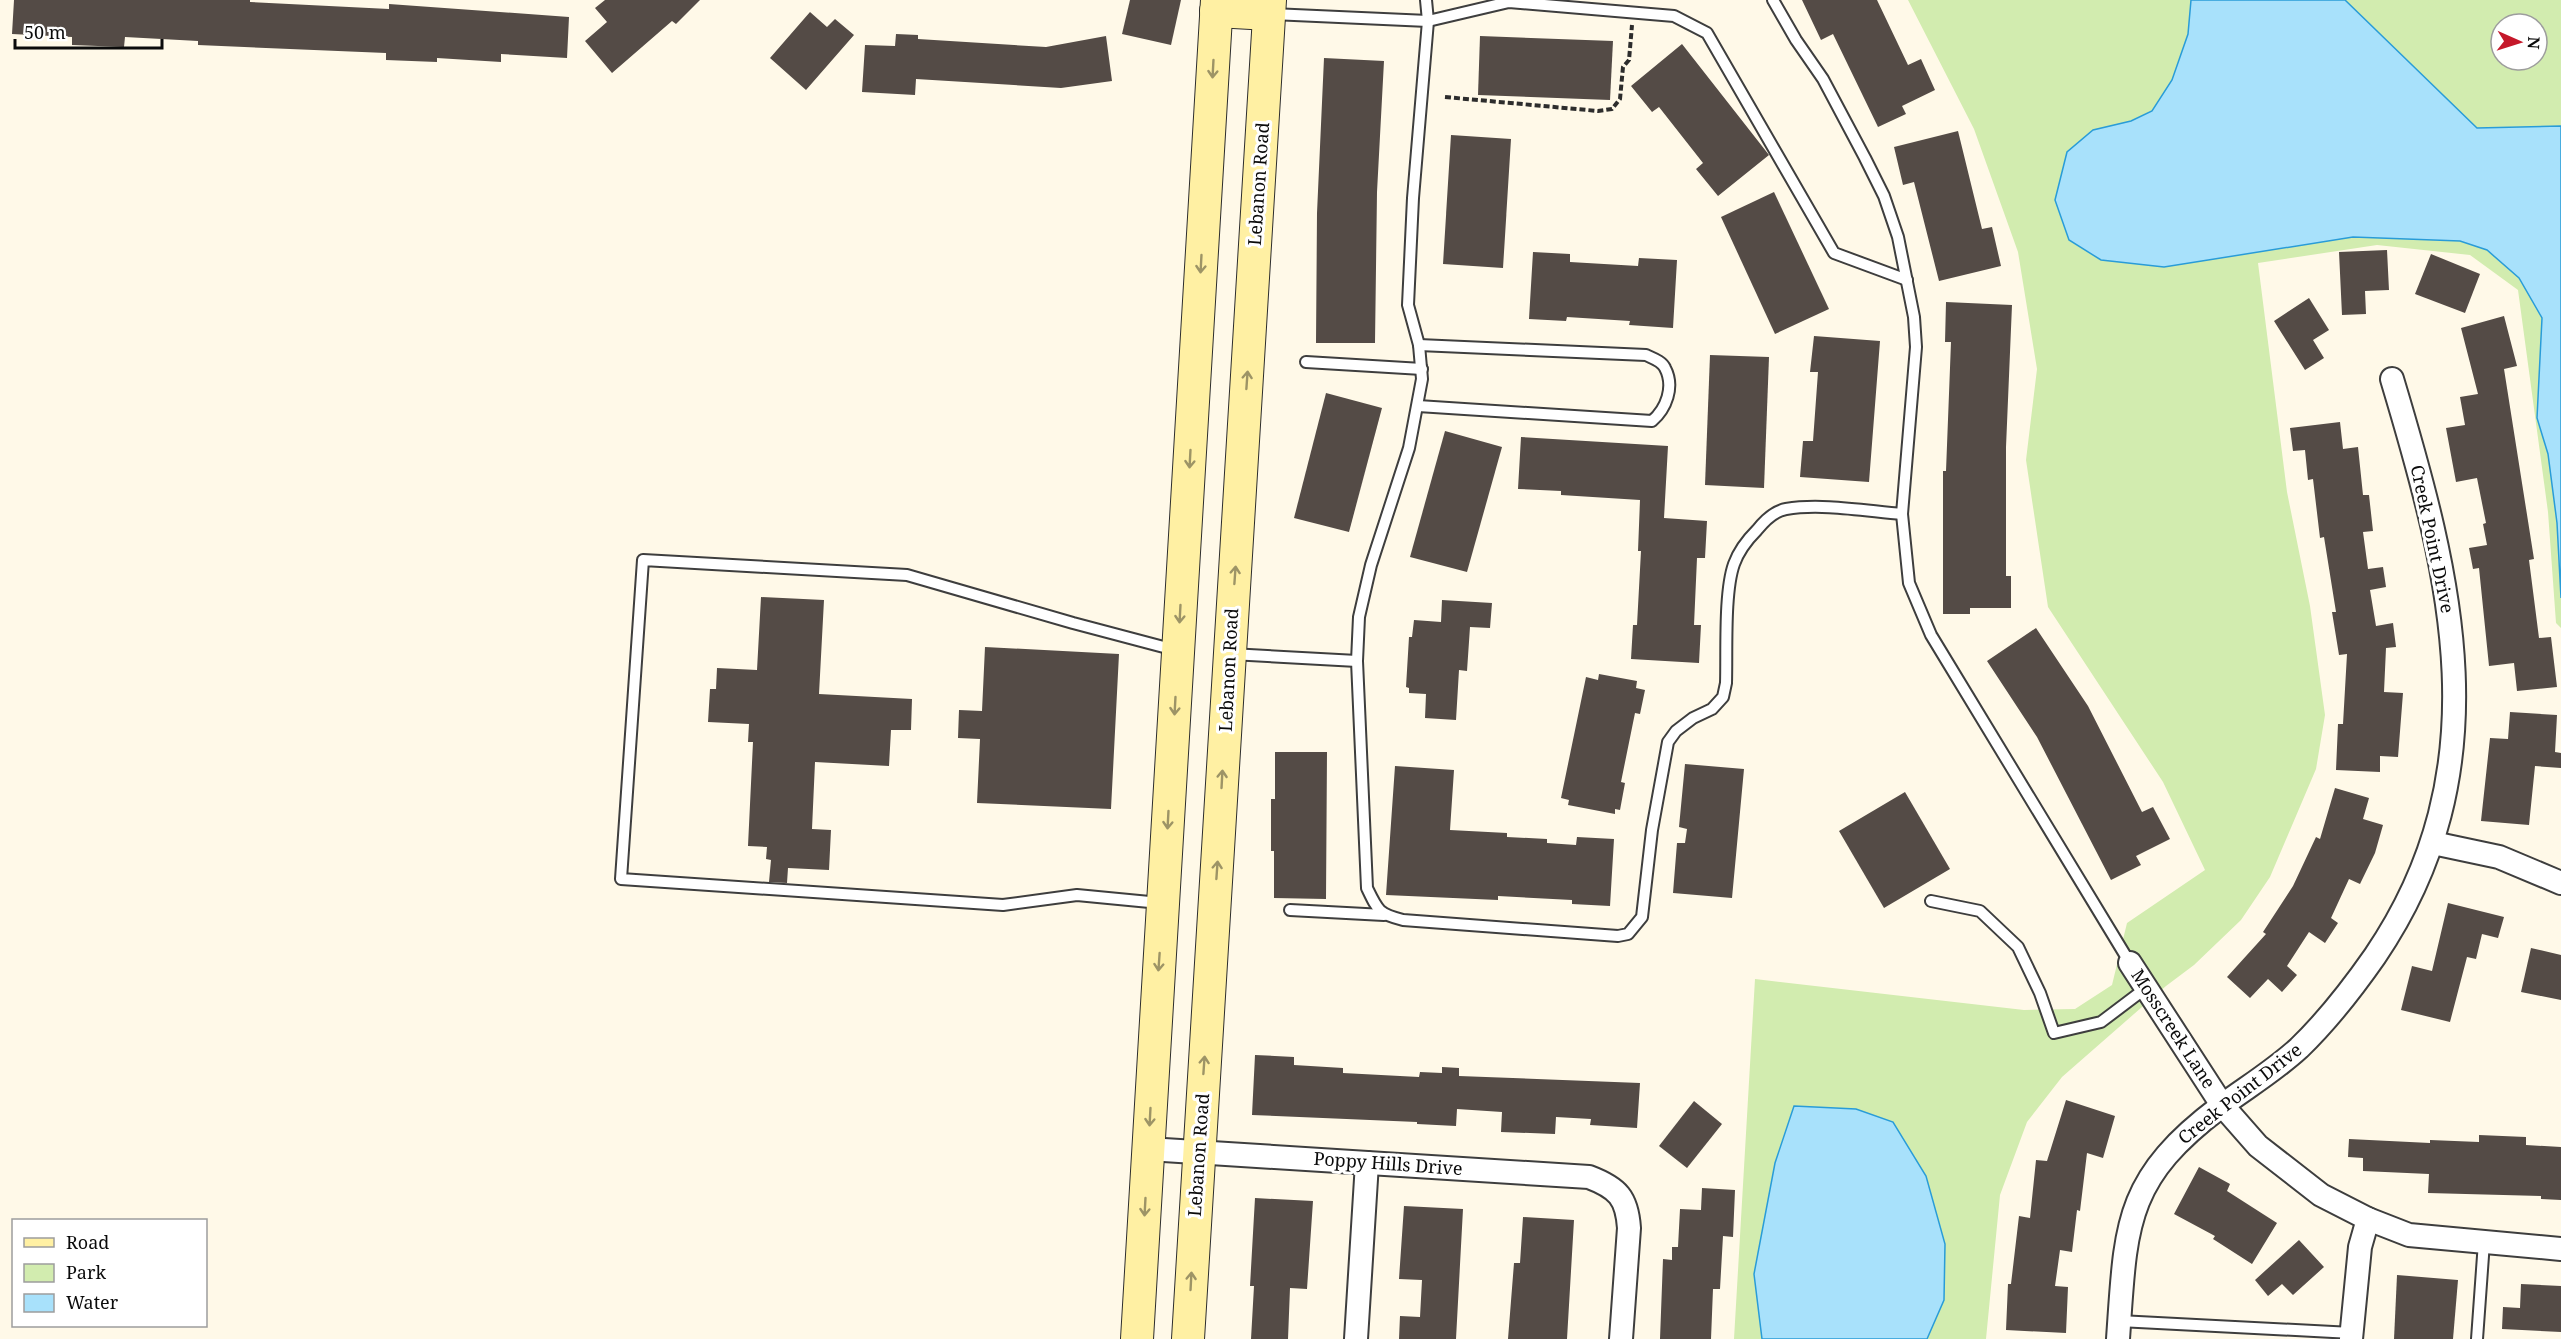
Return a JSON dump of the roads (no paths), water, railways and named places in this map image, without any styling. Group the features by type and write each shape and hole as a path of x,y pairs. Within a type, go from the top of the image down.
{"main road":[{"path":"1137,1339 1217,5 1270,7"},
{"name":"Lebanon Road","path":"1188,1339 1270,7"},
{"path":"1178,650 1230,654"}],"street":[{"name":"Creek Point Drive","path":"2118,1330 2126,1238 2143,1187 2180,1139 2222,1105 2275,1070 2323,1024 2352,988 2385,940 2408,902 2433,843 2451,765 2453,660 2444,580 2420,475 2392,379"},
{"path":"2433,843 2499,857 2561,883"},
{"name":"Mosscreek Lane","path":"2130,963 2222,1105 2258,1146 2321,1195 2368,1219 2409,1235 2561,1249"},
{"name":"Poppy Hills Drive","path":"1148,1149 1589,1177 1606,1184 1622,1197 1628,1211 1622,1339"},
{"path":"1356,1339 1367,1163"},
{"path":"2352,1336 2360,1247 2368,1219"}],"lane":[{"path":"1384,915 1374,903 1368,888 1357,661 1359,617 1371,565 1409,448 1418,406 1422,369 1419,345 1408,305 1413,198 1428,21 1426,0"},
{"path":"1773,0 1796,40 1823,79 1884,196 1898,237 1907,280 1916,347 1902,514 1909,583 1916,605 1931,635 2130,963"},
{"path":"1270,7 1428,21 1509,3 1674,16 1707,33 1834,253 1907,280"},
{"path":"1418,406 1652,421 1660,414 1667,402 1668,387 1666,368 1658,360 1646,355 1419,345"},
{"path":"1306,362 1422,369"},
{"path":"1290,910 1384,915 1404,920 1618,936 1628,934 1642,917 1652,830 1668,742 1676,731 1693,718 1712,709 1723,698 1726,683 1730,582 1742,547 1765,520 1787,509 1816,508 1902,514"},
{"path":"1163,904 1077,895 1003,905 621,879 643,560 907,574 1062,620 1178,650"},
{"path":"1230,654 1357,661"},
{"path":"1931,901 1980,911 2018,947 2040,993 2054,1033 2101,1022 2146,988"},
{"path":"2477,1339 2484,1242"},
{"path":"2118,1330 2352,1336"}],"water":[{"path":"2191,0 2345,0 2477,128 2561,126 2561,598 2557,523 2548,454 2537,418 2542,318 2519,278 2487,250 2460,241 2353,237 2164,267 2101,260 2069,240 2055,200 2067,152 2093,130 2131,121 2152,111 2172,80 2188,34"},
{"path":"1794,1106 1856,1109 1893,1122 1926,1176 1945,1244 1944,1300 1927,1339 1762,1339 1754,1274 1775,1163"}]}
